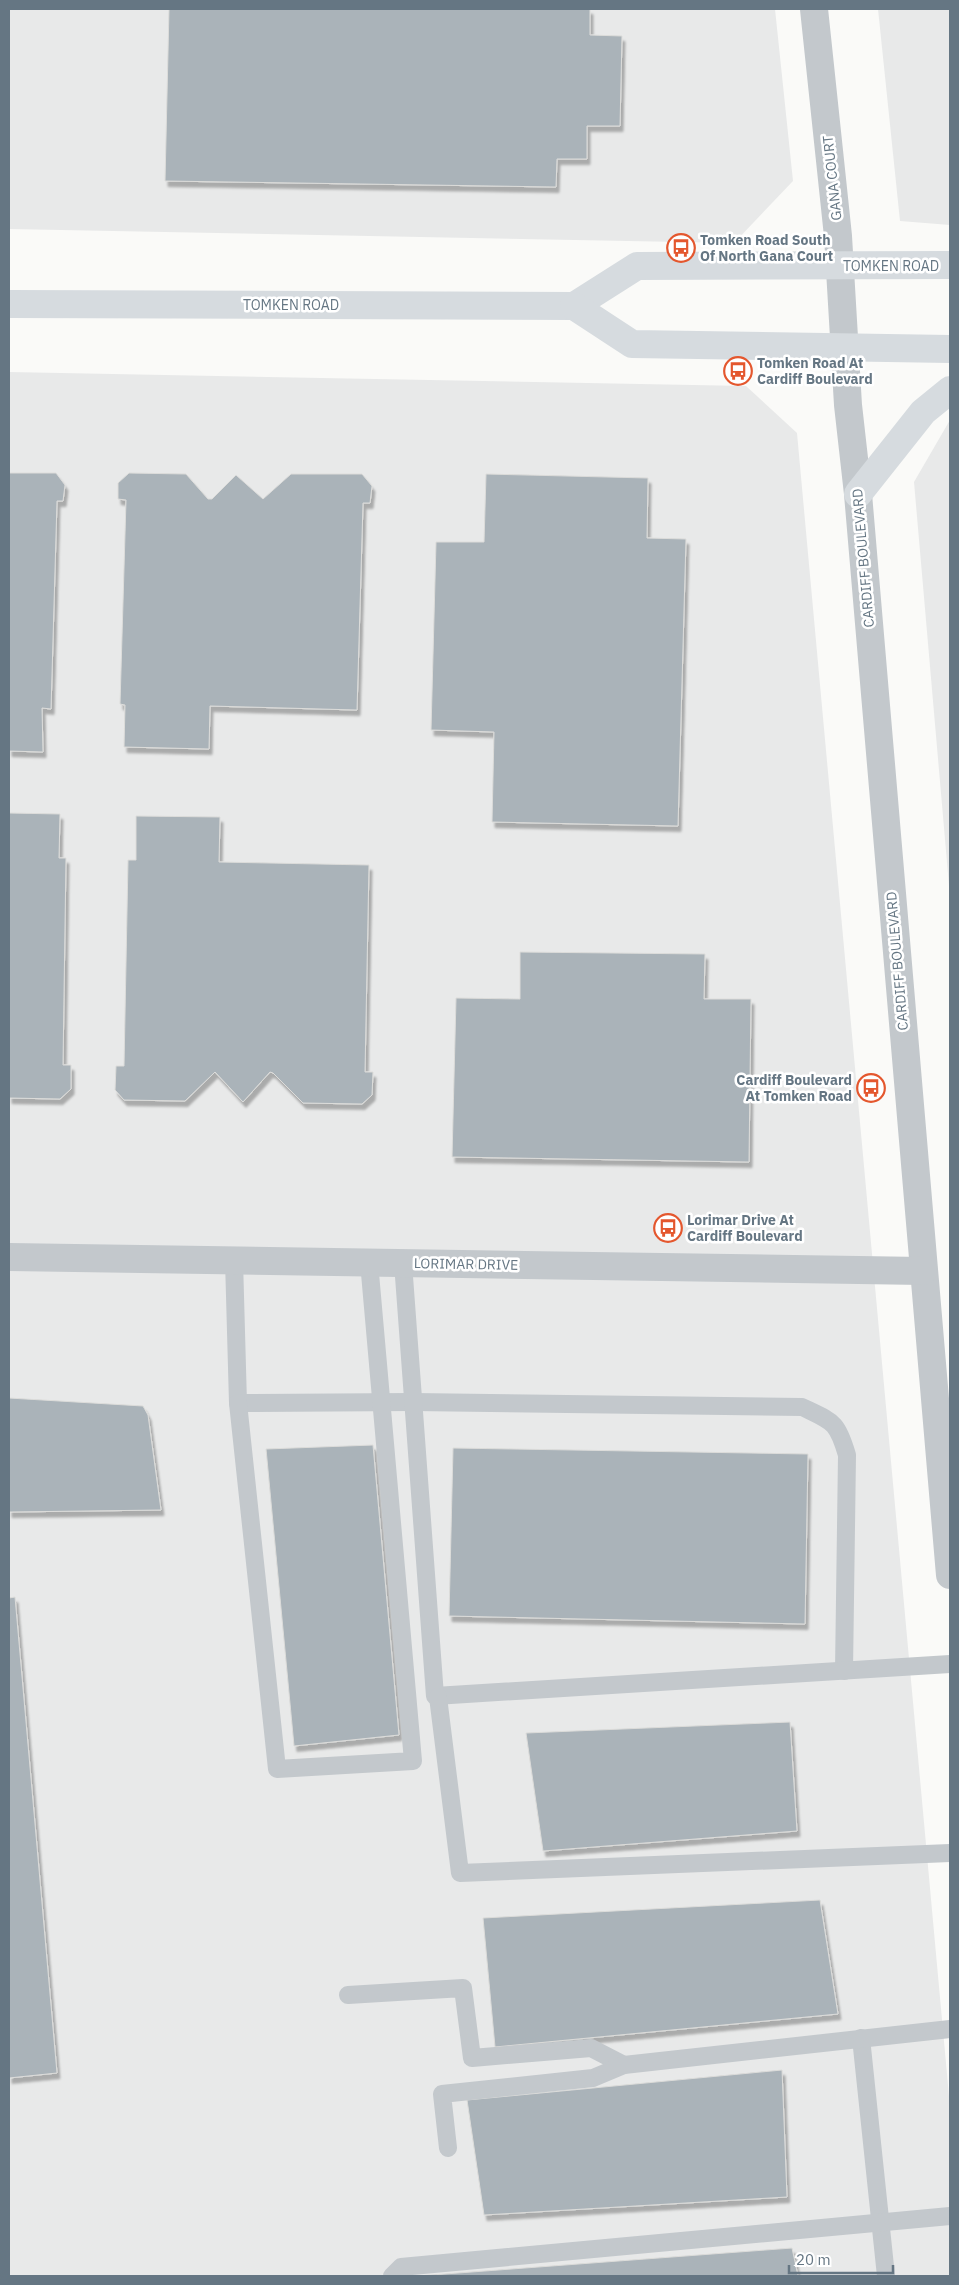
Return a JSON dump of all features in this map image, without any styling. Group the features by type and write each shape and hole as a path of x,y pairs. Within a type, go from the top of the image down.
{"main road":[{"name":"TOMKEN ROAD","path":"9,304 574,306 637,266 950,266"},
{"path":"574,306 632,344 950,349"},
{"path":"858,494 922,412 950,390"}],"street":[{"name":"GANA COURT","path":"814,9 846,347"},
{"name":"CARDIFF BOULEVARD","path":"846,347 848,405 858,494 950,1575"},
{"name":"LORIMAR DRIVE","path":"9,1257 923,1271"}],"lane":[{"path":"234,1260 238,1404 277,1769 413,1761 369,1262"},
{"path":"403,1263 435,1696 438,1697 460,1873 950,1853"},
{"path":"238,1404 413,1402 802,1407 832,1422 842,1437 847,1456 844,1671"},
{"path":"438,1697 950,1664"},
{"path":"348,1995 463,1988 472,2058 591,2048 624,2065"},
{"path":"448,2148 442,2094 593,2078 624,2065 950,2029"},
{"path":"861,2038 886,2276"},
{"path":"392,2276 401,2267 950,2216"}],"shaded area":[{"path":"9,9 775,9 793,181 734,243 9,229"},
{"path":"878,9 950,9 950,225 900,221"},
{"path":"9,372 746,386 797,433 950,2107 950,2276 9,2276"},
{"path":"950,420 950,897 914,482"}],"building":[{"path":"169,9 590,9 590,35 622,36 620,126 587,126 587,159 557,159 556,187 165,181"},
{"path":"9,473 56,473 65,485 63,501 57,501 51,709 42,708 43,752 9,751"},
{"path":"129,473 186,474 208,499 212,499 236,475 263,499 291,474 362,474 372,486 370,503 363,503 357,710 210,706 209,749 124,747 125,705 120,704 126,500 118,499 118,483"},
{"path":"486,474 648,478 647,538 686,539 678,826 492,822 494,732 431,730 436,542 484,542"},
{"path":"9,813 60,814 59,858 66,858 63,1065 71,1065 71,1089 60,1099 9,1098"},
{"path":"136,816 220,817 219,862 369,865 365,1072 373,1072 372,1095 362,1104 303,1103 270,1072 243,1102 215,1072 185,1101 124,1100 115,1090 116,1066 124,1066 128,860 136,860"},
{"path":"520,952 705,954 704,999 751,999 749,1162 452,1157 456,998 520,999"},
{"path":"9,1398 143,1406 148,1415 161,1510 9,1512"},
{"path":"373,1445 399,1735 294,1746 266,1449"},
{"path":"453,1448 808,1454 805,1624 449,1616"},
{"path":"15,1597 57,2073 9,2078 9,1598"},
{"path":"790,1722 797,1831 543,1851 526,1733"},
{"path":"820,1900 838,2014 495,2047 483,1918"},
{"path":"782,2070 787,2197 484,2215 467,2100"},
{"path":"792,2248 798,2276 418,2276"}],"place":[{"name":"Tomken Road South Of North Gana Court","path":"681,248"},
{"name":"Tomken Road At Cardiff Boulevard","path":"738,371"},
{"name":"Cardiff Boulevard At Tomken Road","path":"871,1088"},
{"name":"Lorimar Drive At Cardiff Boulevard","path":"668,1228"}]}
